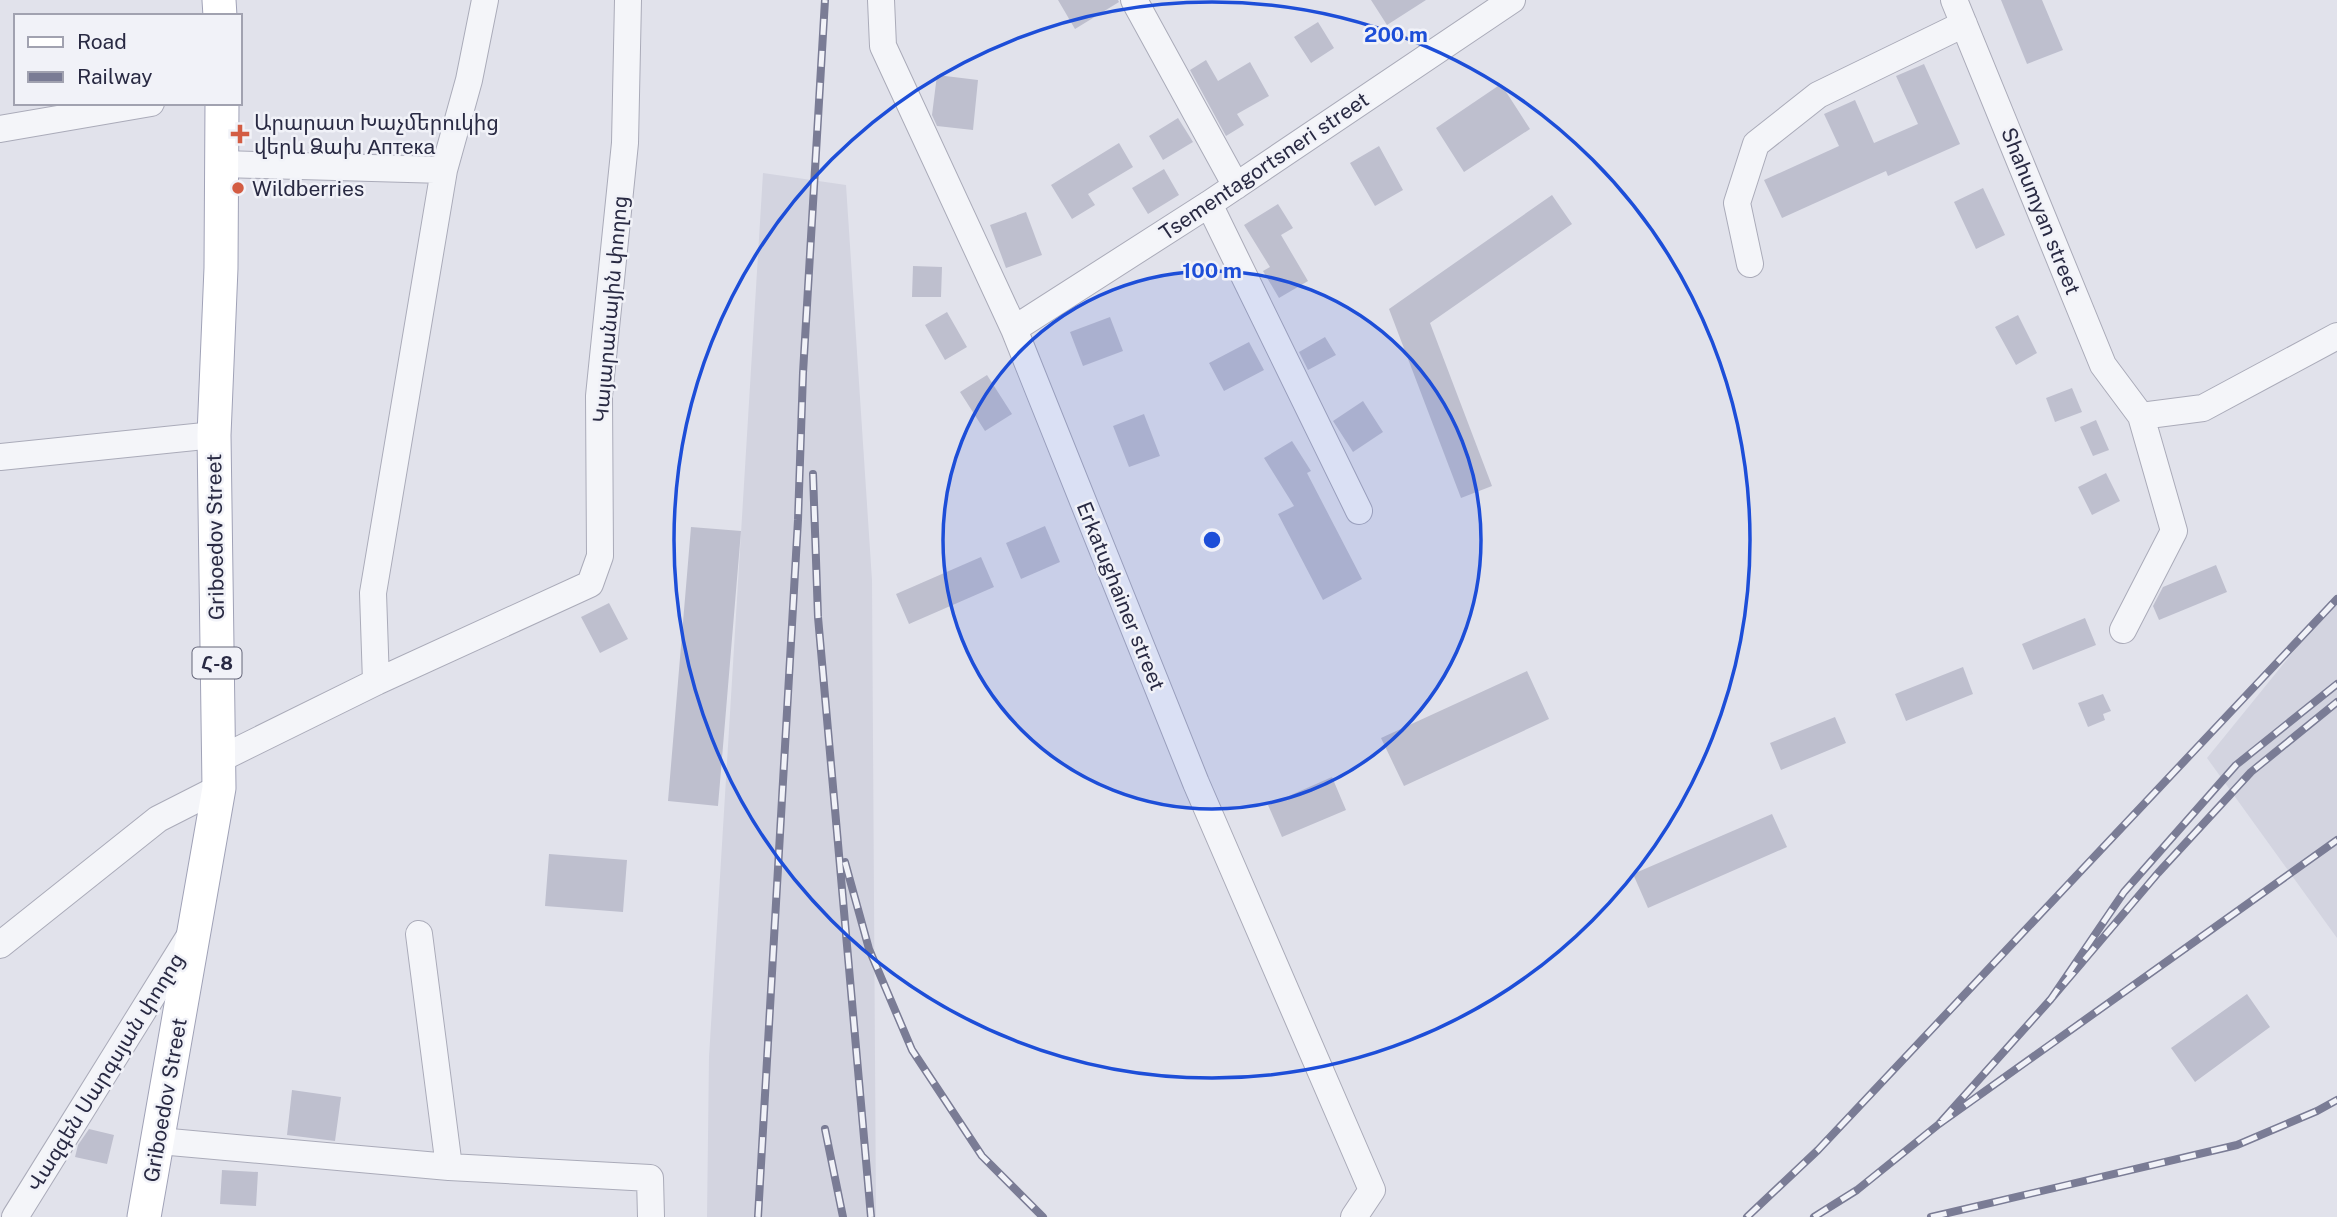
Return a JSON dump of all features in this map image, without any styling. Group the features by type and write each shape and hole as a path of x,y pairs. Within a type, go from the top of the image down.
{"main road":[{"name":"Griboedov Street","path":"144,1217 196,926 218,774 214,435 223,164 222,105"}],"street":[{"path":"376,682 373,593 444,170 469,80 485,0"},
{"name":"Կայարանային փողոց","path":"0,945 218,774 376,682 590,584 600,556 599,396 625,143 628,0"},
{"name":"Erkatughainer street","path":"881,0 883,46 1014,329 1196,783 1371,1190 1354,1217"},
{"path":"1134,0 1236,186"},
{"name":"Tsementagortsneri street","path":"1014,329 1209,204 1512,0"},
{"path":"1750,264 1737,203 1756,144 1818,95 1959,12"},
{"name":"Shahumyan street","path":"1959,12 2103,365 2141,416"},
{"path":"0,129 139,105"},
{"path":"223,164 444,170"},
{"path":"1209,204 1359,511"},
{"path":"2123,631 2175,531 2141,416 2203,408 2337,335"},
{"path":"0,457 214,435"},
{"name":"Վազգեն Սարգսյան փողոց","path":"15,1217 196,926"},
{"path":"419,934 449,1167"},
{"path":"159,1141 449,1167 650,1178 651,1217"}],"shaded area":[{"path":"763,173 846,185 872,580 876,1217 707,1217 709,1057"},
{"path":"2337,598 2337,938 2207,758"}],"building":[{"path":"1058,0 1118,0 1119,2 1075,29"},
{"path":"1371,0 1426,0 1387,25"},
{"path":"2001,0 2042,0 2063,50 2027,64"},
{"path":"1318,22 1334,48 1311,63 1294,37"},
{"path":"1206,60 1218,81 1250,62 1269,96 1237,114 1244,125 1226,136 1190,70"},
{"path":"1924,64 1960,144 1888,176 1886,171 1782,218 1764,180 1839,146 1824,114 1855,100 1874,143 1918,124 1896,76"},
{"path":"937,75 978,80 973,130 937,126 932,115"},
{"path":"1501,84 1530,129 1464,172 1436,128"},
{"path":"1178,118 1193,142 1163,160 1149,136"},
{"path":"1119,143 1133,167 1088,194 1095,205 1072,219 1051,185"},
{"path":"1379,146 1403,190 1375,206 1350,163"},
{"path":"1164,169 1179,195 1148,214 1132,188"},
{"path":"1983,188 2005,235 1976,249 1954,202"},
{"path":"1552,195 1572,224 1430,323 1492,486 1461,498 1389,309"},
{"path":"1278,204 1293,228 1281,235 1308,281 1279,298 1263,271 1270,267 1244,225"},
{"path":"1026,212 1042,255 1006,268 990,225"},
{"path":"913,266 942,267 941,297 912,297"},
{"path":"947,312 967,347 945,360 925,325"},
{"path":"2018,315 2037,353 2016,365 1995,327"},
{"path":"1110,317 1123,351 1083,366 1070,332"},
{"path":"1325,337 1336,355 1308,370 1299,352"},
{"path":"1249,342 1264,370 1224,391 1209,363"},
{"path":"987,375 1012,414 985,431 960,392"},
{"path":"2072,388 2082,412 2055,422 2046,398"},
{"path":"1363,401 1383,432 1353,452 1333,421"},
{"path":"1144,414 1160,456 1129,467 1113,426"},
{"path":"2096,420 2109,450 2093,456 2080,427"},
{"path":"1292,441 1311,471 1307,473 1362,579 1323,600 1278,514 1294,506 1264,458"},
{"path":"2106,473 2120,501 2092,515 2078,487"},
{"path":"1045,526 1060,562 1021,579 1006,543"},
{"path":"691,527 741,531 718,806 668,801"},
{"path":"981,557 994,587 909,624 896,594"},
{"path":"2216,565 2227,592 2159,620 2153,606 2163,587"},
{"path":"609,603 628,639 600,653 581,617"},
{"path":"2085,618 2096,645 2033,670 2022,644"},
{"path":"1963,667 1973,694 1906,721 1895,694"},
{"path":"1527,671 1549,719 1404,786 1381,738"},
{"path":"2103,694 2111,711 2103,714 2105,720 2088,727 2078,703"},
{"path":"1835,717 1846,743 1781,770 1770,743"},
{"path":"1332,777 1346,810 1282,837 1268,805"},
{"path":"1772,814 1787,847 1648,908 1633,874"},
{"path":"549,854 627,860 623,912 545,906"},
{"path":"2247,994 2270,1027 2195,1082 2171,1048"},
{"path":"292,1090 341,1097 335,1141 287,1135"},
{"path":"89,1129 114,1135 107,1164 75,1157 78,1145"},
{"path":"222,1170 258,1172 256,1206 220,1204"}],"railway":[{"path":"758,1217 825,0"},
{"path":"813,474 818,617 871,1217"},
{"path":"1747,1217 1818,1150 2337,599"},
{"path":"2337,684 2236,765 2124,892 2051,999 2158,873 2251,772 2337,702"},
{"path":"1939,1124 2337,840"},
{"path":"845,862 869,949 912,1050 982,1156 1043,1217"},
{"path":"1814,1217 1857,1190 1939,1124 2051,999"},
{"path":"1931,1217 2237,1145 2337,1100"},
{"path":"825,1129 843,1217"}],"place":[{"name":"Արարատ Խաչմերուկից վերև Ձախ Аптека","path":"240,134"},
{"name":"Wildberries","path":"238,188"}]}
